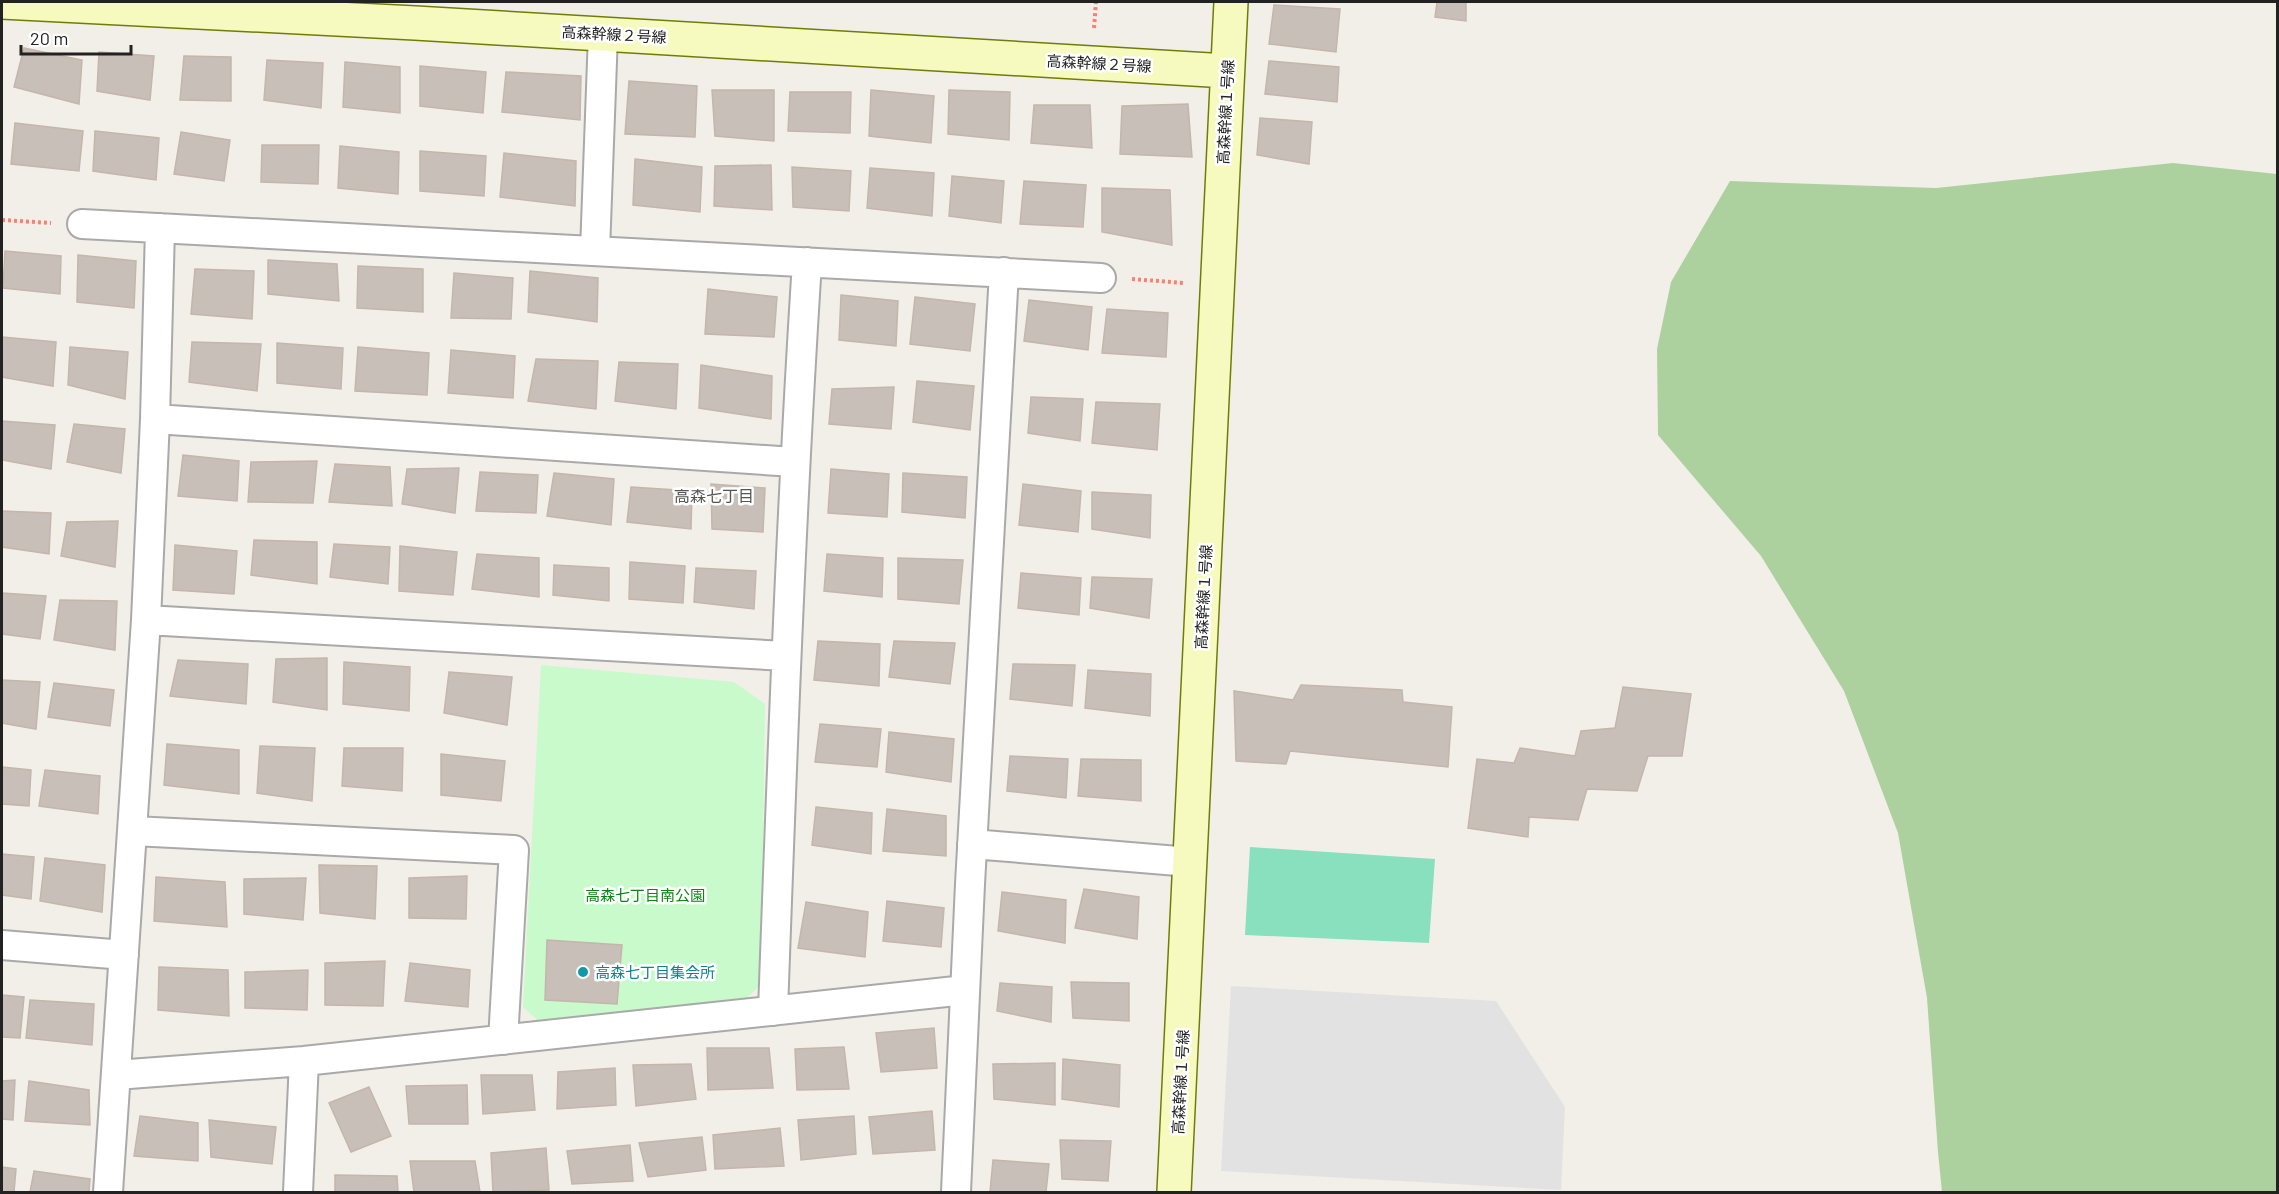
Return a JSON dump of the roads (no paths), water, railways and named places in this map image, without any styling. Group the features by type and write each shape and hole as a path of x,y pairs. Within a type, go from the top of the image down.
{"street":[{"name":"高森幹線２号線","path":"2,2 416,12 603,34 1227,70"},
{"name":"高森幹線１号線","path":"1174,1192 1231,2"},
{"path":"595,251 603,34"},
{"path":"81,224 1101,278"},
{"path":"108,1192 146,621 155,419 160,228"},
{"path":"773,1011 785,656 794,462 807,262"},
{"path":"957,1192 972,844 1004,272"},
{"path":"155,419 794,462"},
{"path":"146,621 785,656"},
{"path":"133,831 514,850 503,1040"},
{"path":"972,844 1190,862"},
{"path":"2,945 124,955"},
{"path":"116,1075 304,1061 965,990"},
{"path":"298,1192 304,1061"}],"place":[{"name":"高森七丁目集会所","path":"583,972"}],"district":[{"name":"高森七丁目","path":"714,495"}],"park label":[{"name":"高森七丁目南公園","path":"645,895"}]}
